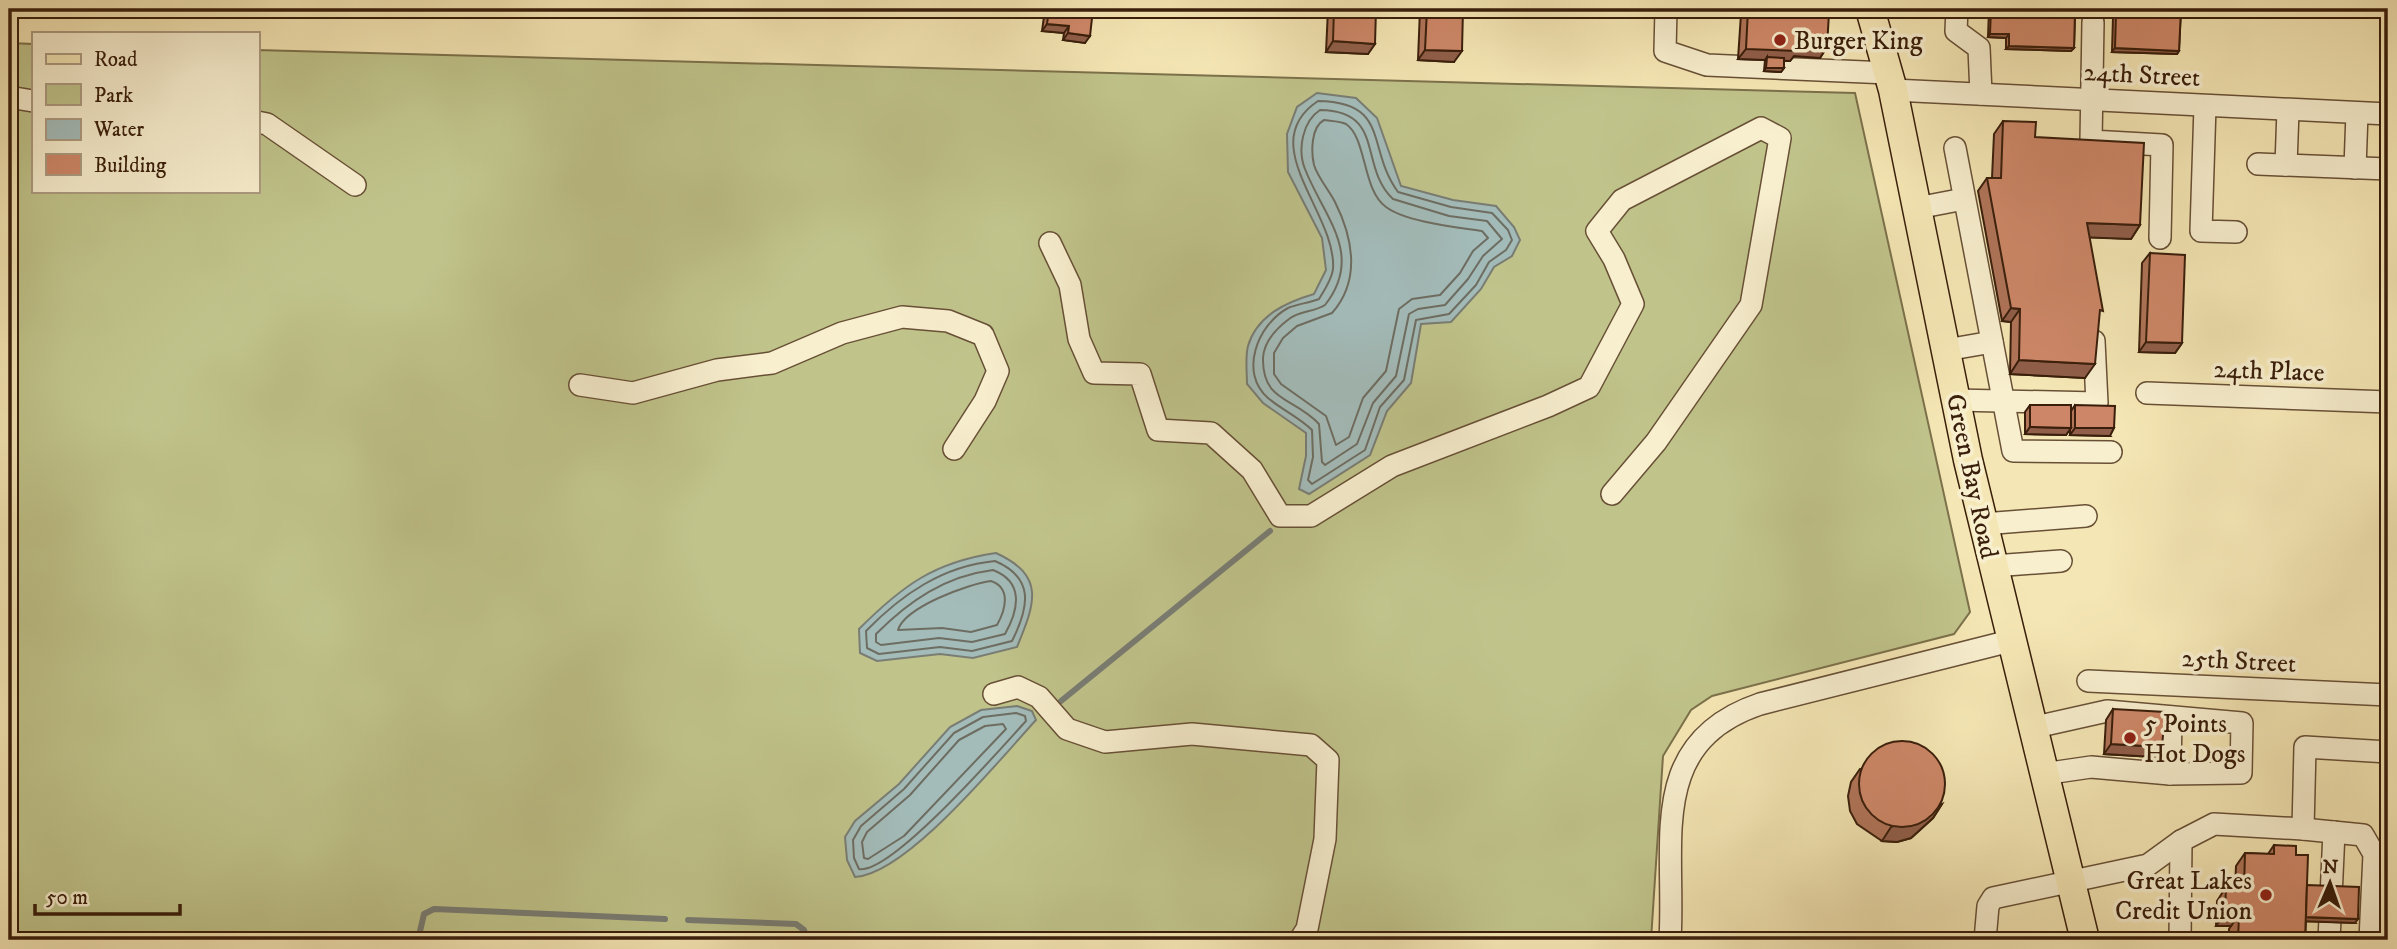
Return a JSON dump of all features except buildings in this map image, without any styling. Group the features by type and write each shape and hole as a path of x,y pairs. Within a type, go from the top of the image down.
{"main road":[{"name":"Green Bay Road","path":"1870,9 1890,82 1983,524 2085,940"}],"street":[{"name":"24th Street","path":"1666,9 1665,51 1707,65 1890,82 1981,94 2388,114"},
{"path":"1957,9 1956,31 1979,48 1981,94"},
{"path":"2093,22 2091,141 2162,145 2160,238"},
{"path":"9,97 32,101"},
{"path":"2206,106 2201,231 2236,232"},
{"path":"2286,165 2288,110"},
{"path":"2355,168 2357,113"},
{"path":"259,122 267,124 355,185"},
{"path":"1050,243 1070,285 1079,339 1094,373 1140,374 1158,430 1211,433 1252,470 1280,516 1311,516 1392,466 1548,406 1589,387 1609,355 1633,304 1597,230 1622,200 1761,128 1780,138 1751,305 1656,442 1612,494"},
{"path":"1955,148 2013,452 2111,452"},
{"path":"2258,164 2388,169"},
{"path":"1917,208 1964,199"},
{"path":"580,385 633,393 717,370 772,363 842,333 902,317 948,321 984,335 998,371 985,401 954,450"},
{"path":"1955,400 2096,403 2094,341"},
{"path":"1946,350 1992,342"},
{"name":"24th Place","path":"2147,393 2388,402"},
{"path":"1983,524 2086,516"},
{"path":"1993,566 2061,561"},
{"path":"1670,940 1678,773 1700,739 1729,717 1760,704 2011,641"},
{"name":"25th Street","path":"2088,681 2388,695"},
{"path":"994,694 1018,687 1039,697 1067,729 1105,742 1192,734 1311,745 1328,760 1325,839 1307,929 1300,940"},
{"path":"2031,728 2107,711 2242,723 2241,774 2170,774 2091,767 2043,774"},
{"path":"2170,774 2171,717"},
{"path":"2303,829 2305,747 2388,752"},
{"path":"1985,940 1988,906 1993,898 2148,865 2181,841 2214,824 2363,835 2374,854 2370,940"},
{"path":"2329,940 2334,832"},
{"path":"2180,940 2181,841"}],"green space":[{"path":"9,43 32,44 32,192 259,192 259,50 1855,93 1970,612 1954,634 1712,696 1691,710 1663,756 1651,940 9,940"}],"water":[{"path":"1317,93 1356,98 1377,118 1401,186 1453,200 1496,206 1514,227 1520,240 1512,256 1494,267 1481,289 1451,322 1421,324 1411,383 1387,411 1370,455 1309,494 1299,489 1306,456 1306,433 1263,403 1247,384 1246,360 1248,346 1258,326 1274,311 1314,294 1326,270 1322,238 1288,172 1287,134 1297,107"},
{"path":"996,553 1023,571 1032,592 1028,617 1017,647 973,658 940,654 877,661 860,653 859,629 905,588 954,563"},
{"path":"1017,706 1032,711 1036,720 976,786 925,837 900,857 876,871 855,877 847,860 845,837 855,821 899,784 950,727 981,710"}],"waterway":[{"path":"1061,701 1270,531"},
{"path":"418,940 424,914 434,909 665,919"},
{"path":"688,920 796,924 804,930 808,940"}],"place":[{"name":"Burger King","path":"1780,40"},
{"name":"5 Points Hot Dogs","path":"2130,738"},
{"name":"Great Lakes Credit Union","path":"2266,895"}]}
